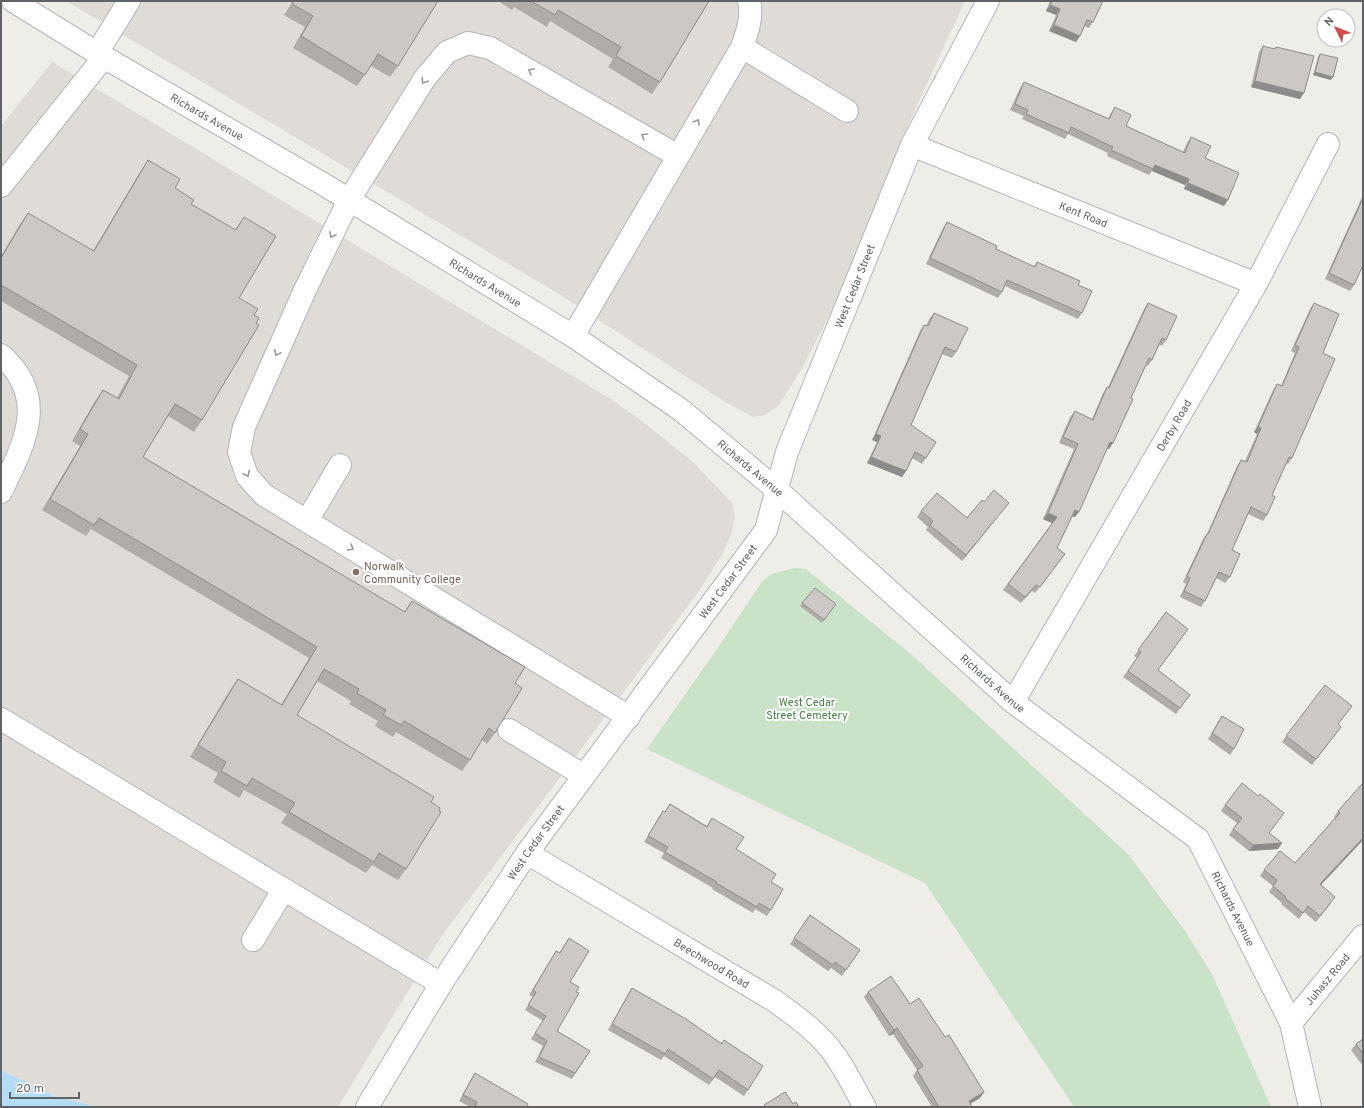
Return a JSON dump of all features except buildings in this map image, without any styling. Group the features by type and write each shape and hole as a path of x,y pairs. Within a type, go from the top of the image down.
{"street":[{"name":"Richards Avenue","path":"13,1 101,55 349,200 573,336 681,410 777,490 1013,702 1198,839 1291,1023 1310,1107"},
{"path":"1,186 101,55 129,1"},
{"path":"573,336 742,47 750,18 749,1"},
{"name":"West Cedar Street","path":"367,1107 441,984 527,853 583,775 629,717 766,530 787,452 912,146 988,1"},
{"path":"629,717 264,495 247,476 239,452 244,427 305,290 349,200 430,70 447,52 468,43 490,48 678,156"},
{"path":"742,47 847,111"},
{"name":"Derby Road","path":"1013,702 1256,284 1328,144"},
{"name":"Kent Road","path":"912,146 1256,284"},
{"path":"1,355 13,368 26,390 30,414 25,440 1,492"},
{"path":"307,521 340,465"},
{"path":"1,719 441,984"},
{"path":"509,730 583,775"},
{"name":"Beechwood Road","path":"527,853 775,1001 810,1028 827,1045 834,1054 865,1107"},
{"path":"253,940 284,889"},
{"name":"Juhasz Road","path":"1291,1023 1363,936"}],"shaded area":[{"path":"66,1 965,1 913,114 871,220 830,314 804,365 779,405 765,415 753,417 725,402 559,294"},
{"name":"Norwalk Community College","path":"52,62 609,398 637,417 693,462 733,504 735,519 731,535 723,553 699,591 441,937 338,1107 99,1107 56,1097 1,1070 1,126"}],"green space":[{"name":"West Cedar Street Cemetery","path":"794,568 806,569 912,655 1129,855 1185,931 1213,976 1271,1107 1074,1107 925,883 647,749 761,583 771,574"}],"water":[{"path":"1,1070 56,1097 99,1107 1,1107"}],"place":[{"name":"Norwalk Community College","path":"356,572"}]}
